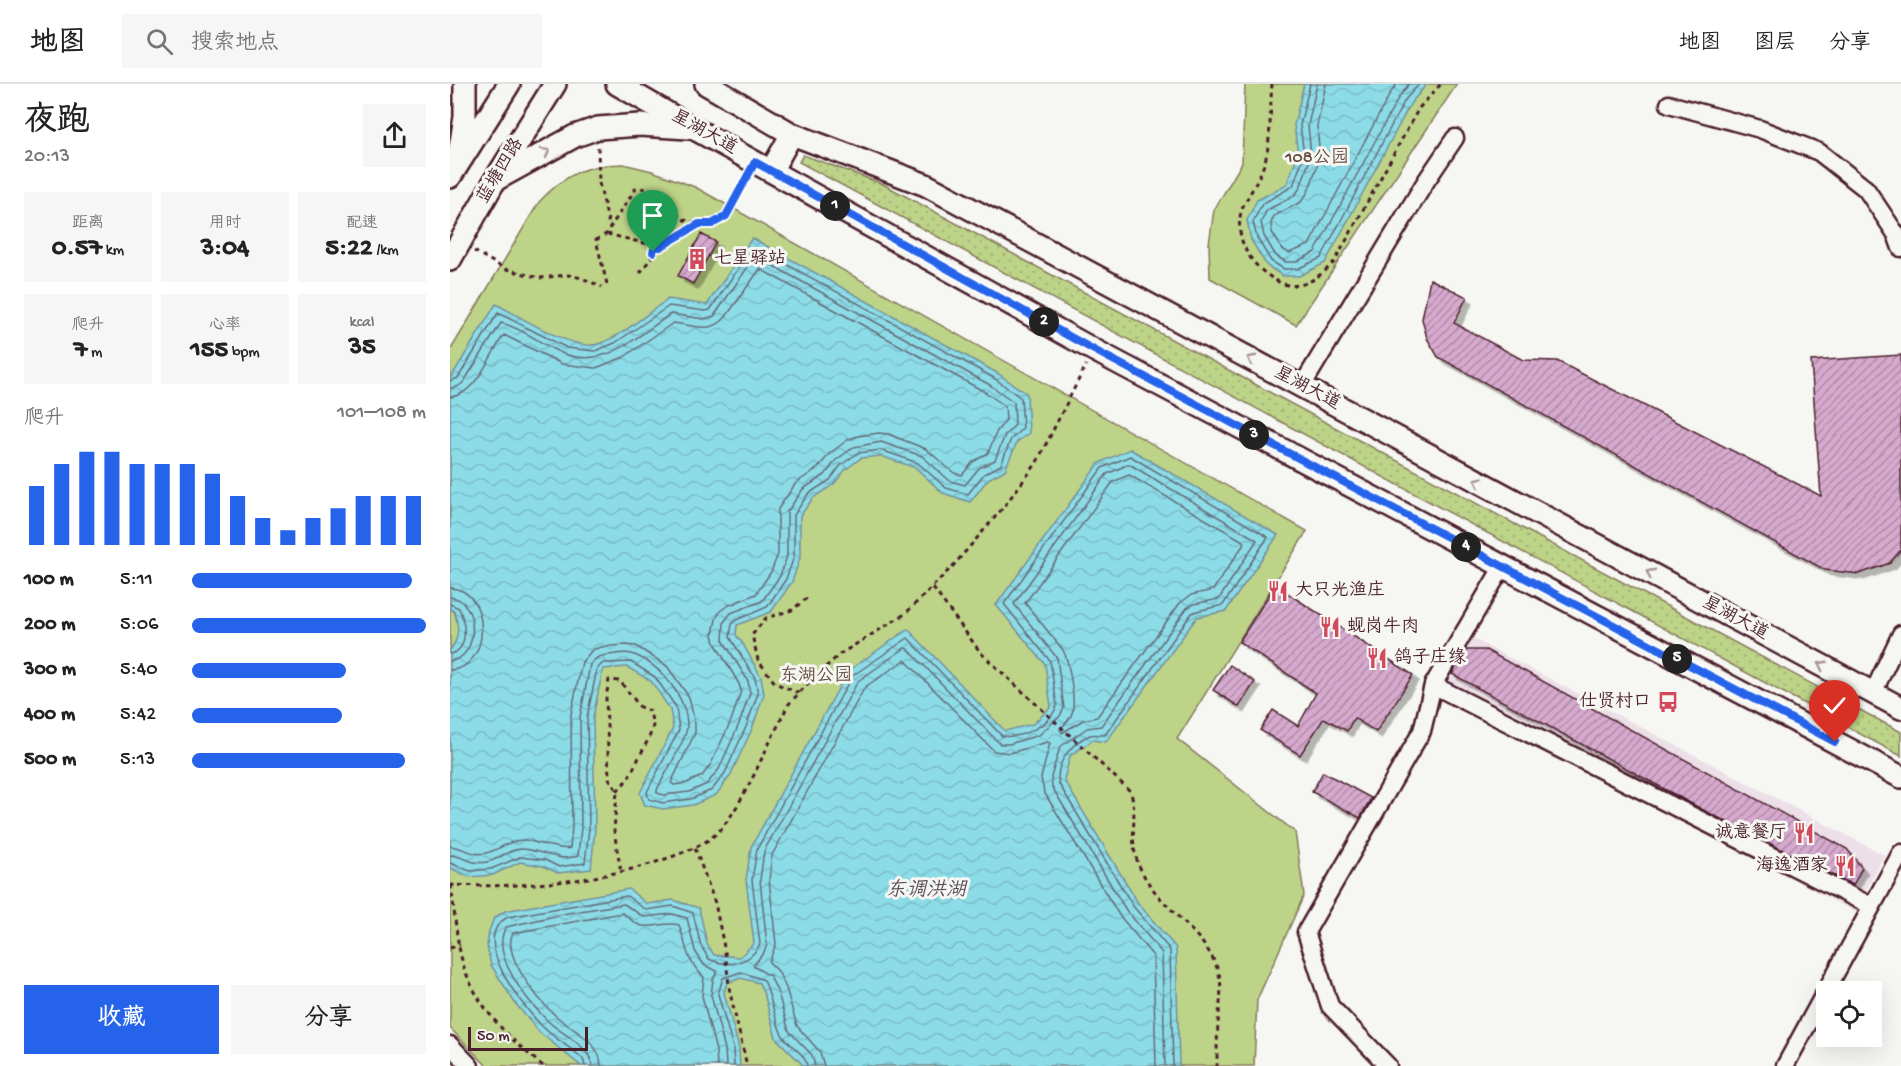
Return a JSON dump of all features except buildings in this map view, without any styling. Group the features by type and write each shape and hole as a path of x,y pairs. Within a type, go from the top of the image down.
{"main road":[{"path":"454,171 465,117 465,84"},
{"path":"454,171 509,84"},
{"name":"蓝塘四路","path":"455,251 495,180 555,84"},
{"name":"星湖大道","path":"617,84 1094,350 1901,777"},
{"name":"星湖大道","path":"706,84 731,92 792,134 926,185 1901,708"},
{"path":"495,180 574,136 598,128 640,125 693,128"},
{"path":"763,166 792,134"}],"street":[{"path":"1670,104 1760,129 1819,152 1866,189 1896,234 1901,248"},
{"path":"1302,386 1455,138"},
{"path":"1388,1066 1330,1006 1306,932 1422,731 1433,685 1503,566"},
{"path":"1873,693 1901,634"},
{"path":"1433,685 1871,906"},
{"path":"1785,1066 1901,853"},
{"path":"450,1045 470,1066"}],"path":[{"path":"1272,84 1267,153 1260,175 1241,210 1240,231 1244,250 1255,265 1270,278 1283,284 1302,285 1322,276 1335,261 1419,108 1441,84"},
{"path":"598,128 598,183 610,229"},
{"path":"607,284 596,240 610,229 636,188 659,192 682,219 699,224 712,224 726,216 763,166"},
{"path":"606,234 660,247 699,224"},
{"path":"640,273 651,258 655,246"},
{"path":"455,251 540,278 568,275 582,278 602,287"},
{"path":"543,1066 508,1037 482,1002 466,972 451,885 564,882 621,872 655,863 695,848 716,834 734,814 788,705 840,654 905,614 953,566 1002,509 1036,464 1094,350"},
{"path":"932,587 981,653 1130,791 1134,802 1132,839 1137,863 1149,885 1166,907 1206,947 1220,975 1216,1066"},
{"path":"799,693 775,683 758,660 752,635 766,618 792,610 808,597"},
{"path":"617,791 628,779 653,726 650,711 640,707 620,681 609,680 606,698 609,778 617,791 614,831 621,872"},
{"path":"695,848 715,903 725,952 730,993 747,1066"},
{"path":"450,948 460,945"}],"shaded area":[{"path":"1470,637 1884,855 1855,912 1441,694"}],"green space":[{"name":"108公园","path":"1245,84 1457,84 1296,325 1210,278 1209,244 1214,210 1242,163"},
{"path":"803,155 883,184 1901,732 1901,756 799,162"},
{"name":"东湖公园","path":"623,164 652,171 695,187 1307,531 1177,739 1295,832 1304,895 1257,1000 1254,1066 487,1066 450,1028 450,351 539,202 558,184 576,173 598,166"}],"water":[{"path":"1304,84 1427,84 1411,103 1325,263 1299,276 1283,276 1267,266 1251,240 1247,220 1257,200 1287,184 1298,154 1294,125"},
{"path":"752,238 997,373 1027,394 1029,433 1017,442 1005,470 988,479 970,502 943,493 916,468 881,456 861,458 845,470 834,484 813,498 800,516 800,558 792,582 771,612 737,625 736,635 761,677 764,694 752,729 730,776 716,795 693,805 663,809 645,805 640,793 673,728 670,709 651,681 627,667 603,669 593,717 595,828 591,869 558,873 543,866 520,862 493,875 469,877 450,868 450,650 456,641 458,632 454,611 450,609 450,379 496,304 561,338 575,343 598,344 625,330 668,299 707,305"},
{"name":"东调洪湖","path":"1130,449 1278,535 1226,611 1197,617 1106,742 1093,740 1070,756 1064,780 1138,903 1176,948 1179,1066 804,1066 776,1038 759,983 741,978 727,983 724,993 739,1048 740,1066 581,1066 539,1032 515,1003 491,965 487,946 494,918 505,911 629,889 647,904 673,900 699,908 707,944 714,955 740,957 754,943 746,880 751,847 848,671 908,629 1005,731 1033,724 1051,707 1045,664 996,605 1099,463"}],"place":[{"name":"七星驿站","path":"697,259"},
{"name":"大只光渔庄","path":"1278,591"},
{"name":"蚬岗牛肉","path":"1330,627"},
{"name":"鸽子庄缘","path":"1377,658"},
{"name":"仕贤村口","path":"1668,702"},
{"name":"诚意餐厅","path":"1804,833"},
{"name":"海逸酒家","path":"1845,866"}],"route":[{"path":"653,252 655,246 660,247 699,224 712,224 726,216 755,162 1094,350 1835,742"}]}
